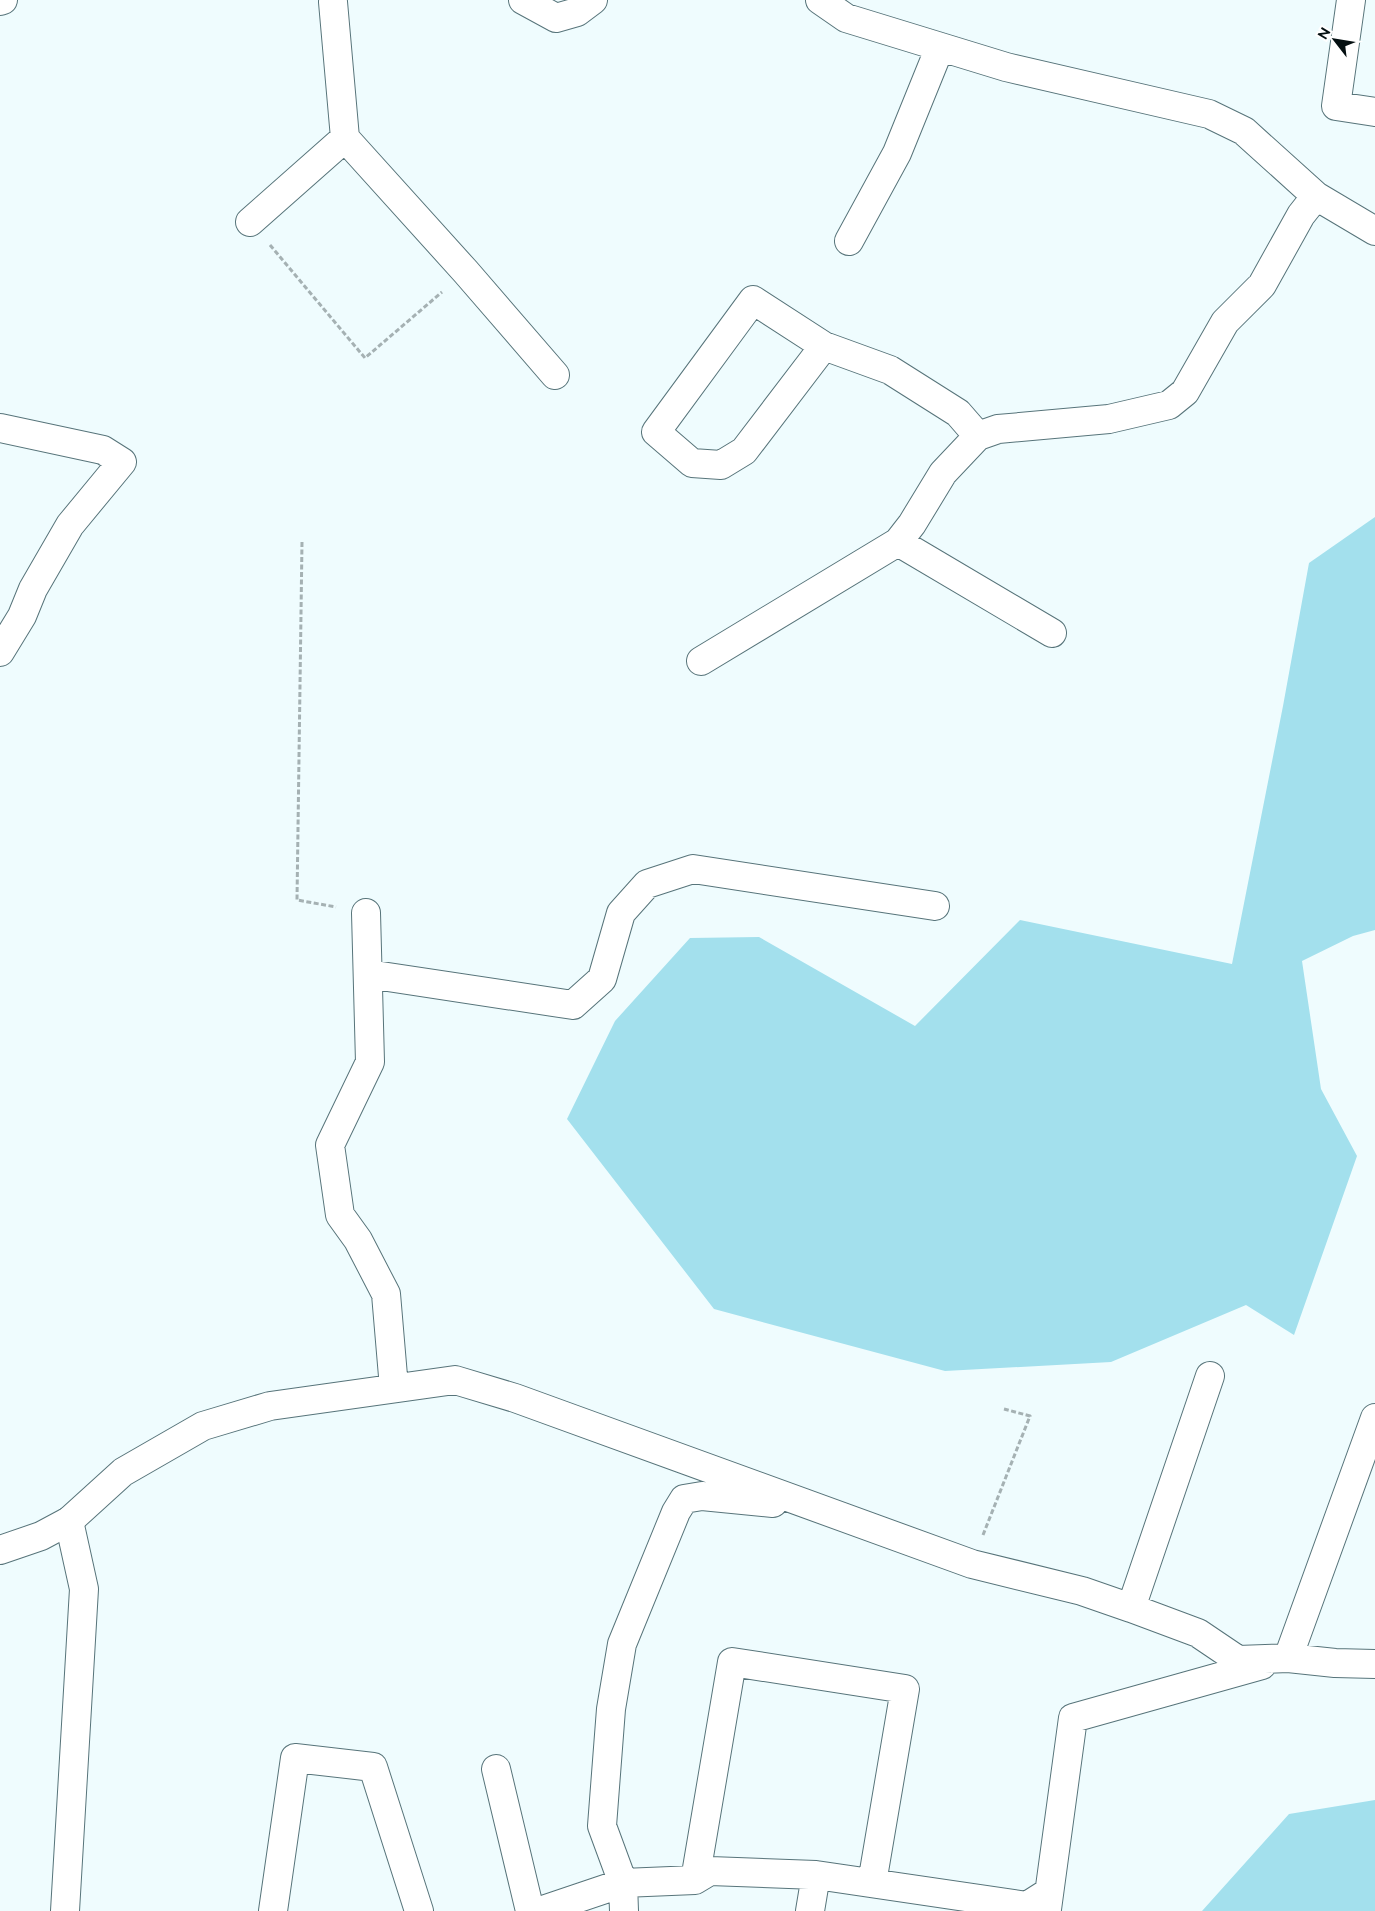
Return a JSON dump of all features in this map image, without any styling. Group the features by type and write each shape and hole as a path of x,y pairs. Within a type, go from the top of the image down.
{"street":[{"path":"523,0 556,18 576,12 593,0"},
{"path":"820,0 846,18 1006,67 1209,114 1244,130 1316,196 1375,231"},
{"path":"1352,0 1336,106 1375,112"},
{"path":"332,1 345,138 466,272 555,375"},
{"path":"849,241 897,153 940,47"},
{"path":"250,222 345,138"},
{"path":"701,660 898,542 912,524 943,473 978,436 998,428 1110,419 1169,405 1185,392 1225,322 1262,286 1301,215 1316,196"},
{"path":"824,346 744,452 721,465 692,463 656,432 753,300 824,346 890,370 958,413 978,436"},
{"path":"0,428 103,450 122,462 70,525 33,589 22,616 0,652"},
{"path":"898,542 1052,633"},
{"path":"368,974 573,1004 602,979 621,913 647,884 693,869 935,906"},
{"path":"366,912 370,1062 330,1145 340,1214 358,1240 386,1294 394,1388"},
{"path":"1130,1608 1210,1376"},
{"path":"0,1550 41,1536 69,1522 123,1472 202,1426 270,1406 455,1380 514,1398 972,1564 1082,1591 1130,1608 1198,1633 1238,1660 1288,1658 1335,1663 1375,1664"},
{"path":"1288,1658 1375,1418"},
{"path":"624,1911 624,1883 602,1826 611,1709 622,1644 676,1512 684,1499 702,1496 817,1508"},
{"path":"65,1911 84,1589 69,1522"},
{"path":"540,1911 624,1883 695,1880 710,1871 816,1876 1027,1906 1048,1902 1073,1718 1288,1658"},
{"path":"695,1880 732,1662 905,1689 872,1884"},
{"path":"273,1911 295,1758 373,1767 419,1911"},
{"path":"496,1769 530,1911"},
{"path":"810,1911 816,1876"}],"path":[{"path":"250,222 365,358 466,272"},
{"path":"302,542 297,900 366,912"},
{"path":"972,1564 1030,1416 1004,1409"}],"shaded area":[{"path":"1375,517 1375,930 1353,936 1302,961 1321,1089 1357,1156 1294,1335 1246,1305 1111,1362 945,1371 714,1309 567,1119 615,1021 690,938 759,937 915,1026 1020,920 1232,964 1309,563"},
{"path":"1375,1800 1375,1911 1202,1911 1289,1814"}]}
